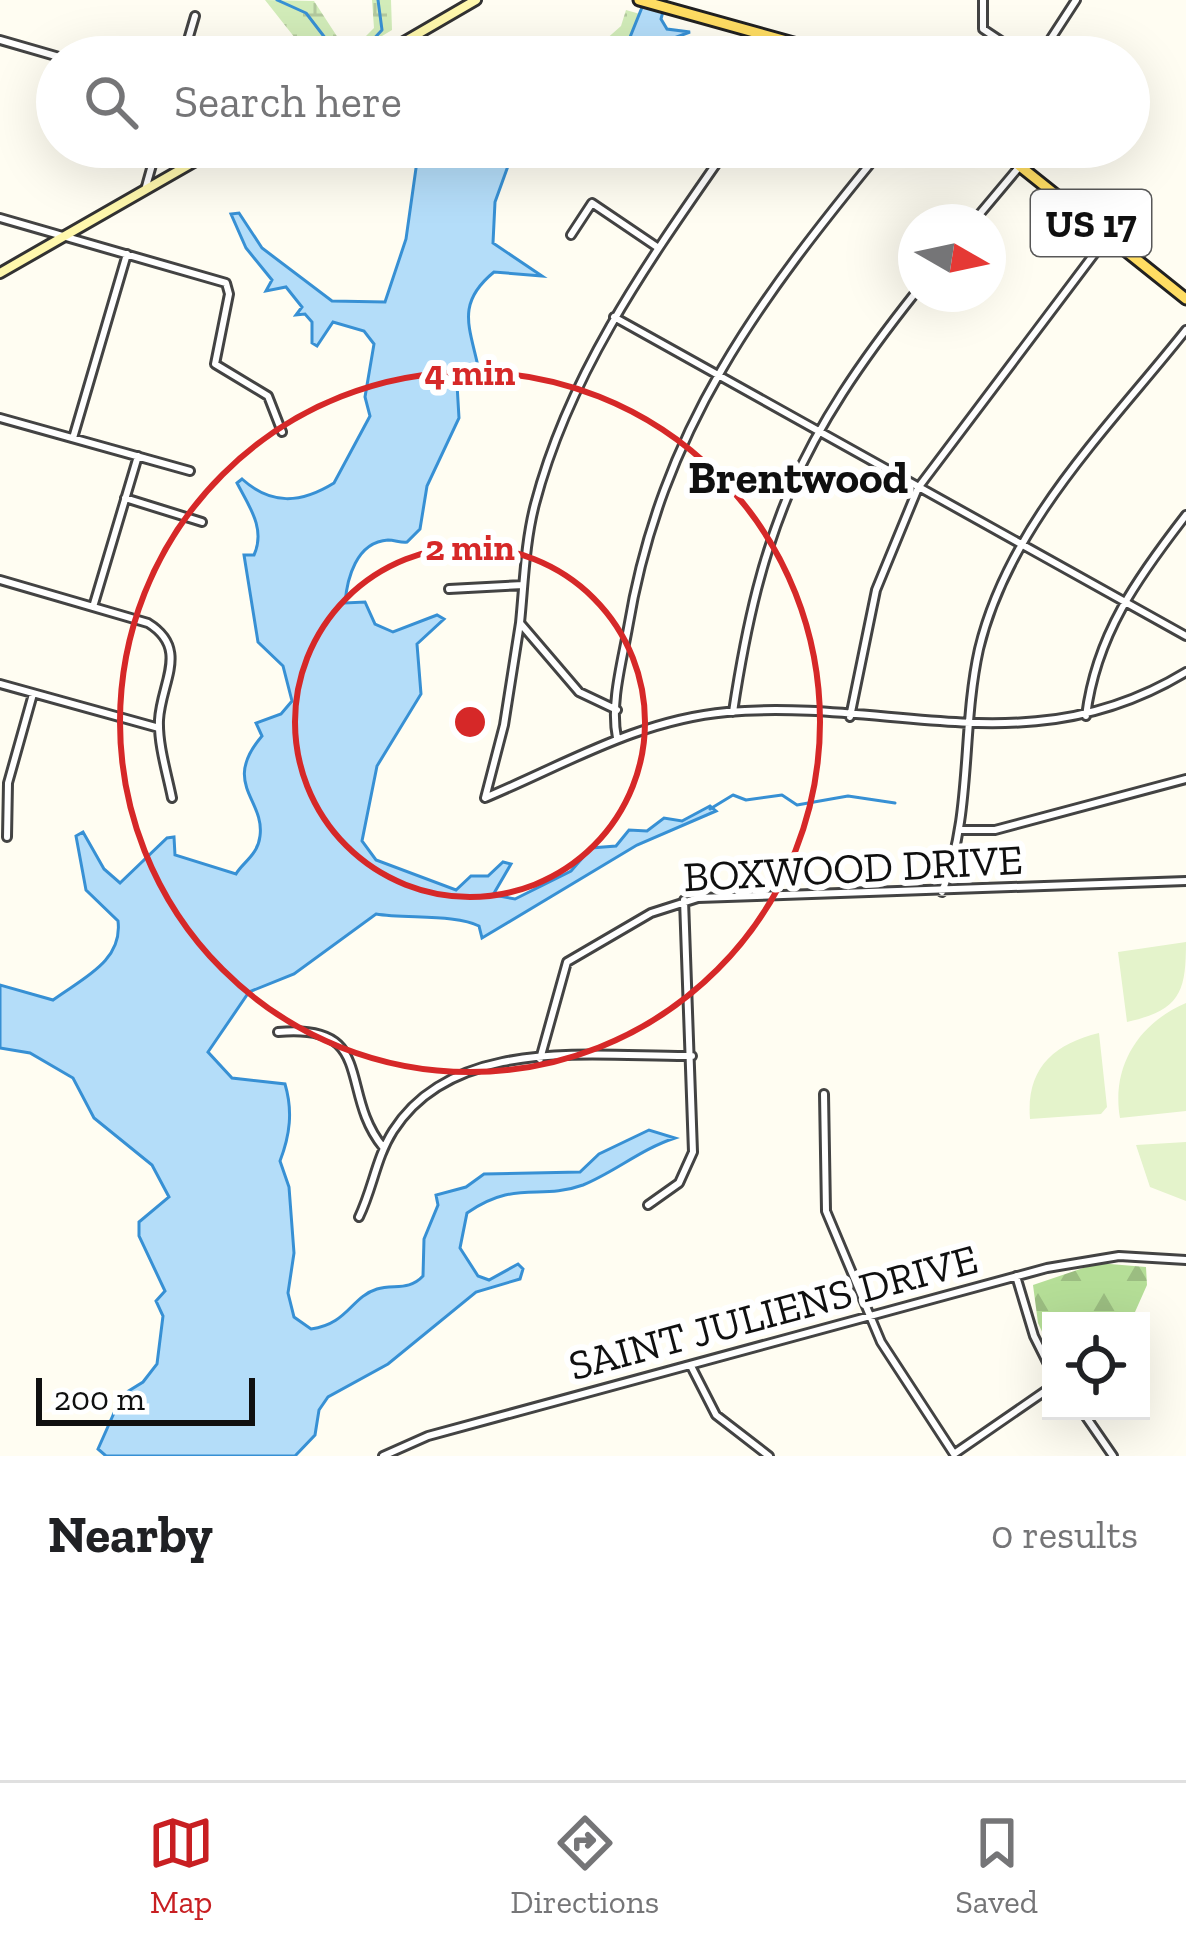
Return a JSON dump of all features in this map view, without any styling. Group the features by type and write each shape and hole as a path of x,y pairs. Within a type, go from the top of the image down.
{"main road":[{"path":"414,36 476,0"},
{"path":"640,0 774,36"},
{"path":"0,273 183,168"},
{"name":"US 17","path":"1023,168 1186,299"}],"street":[{"path":"983,0 983,29 994,36"},
{"path":"1053,36 1076,0"},
{"path":"189,36 195,16"},
{"path":"0,40 36,50"},
{"path":"145,190 151,168"},
{"path":"713,168 614,317 539,491 504,725 485,798 657,724 733,712 1018,726 1086,716 1128,702 1186,672"},
{"path":"617,738 632,601 654,516 715,373 762,300 867,168"},
{"path":"988,204 1018,168"},
{"path":"571,235 592,203 658,248"},
{"path":"0,218 226,284 217,368 268,396 282,432"},
{"path":"850,717 876,590 918,488 1108,236"},
{"path":"73,439 127,254"},
{"path":"733,712 757,578 816,432 902,312"},
{"path":"614,317 1186,636"},
{"path":"941,892 960,830 982,638 1022,544 1186,330"},
{"path":"0,418 190,471"},
{"path":"93,607 138,456"},
{"path":"125,498 202,522"},
{"path":"1086,716 1096,668 1123,600 1186,515"},
{"path":"0,580 148,622 166,639 172,666 159,728 172,798"},
{"path":"448,589 524,585"},
{"path":"520,623 579,692 617,710"},
{"path":"0,684 159,728"},
{"path":"7,837 8,783 33,693"},
{"path":"960,830 995,830 1186,779"},
{"name":"BOXWOOD DRIVE","path":"540,1059 567,962 651,913 684,900 1186,881"},
{"path":"648,1205 673,1189 690,1161 692,1056 684,900"},
{"path":"278,1032 312,1030 340,1042 349,1058 367,1125 383,1148"},
{"path":"359,1217 383,1148 418,1100 448,1079 491,1063 692,1056"},
{"path":"824,1094 826,1211 870,1317 902,1378 953,1455 1042,1393"},
{"name":"SAINT JULIENS DRIVE","path":"382,1456 428,1436 1081,1260 1186,1260"},
{"path":"1016,1276 1042,1346"},
{"path":"691,1366 716,1415 769,1456"},
{"path":"1088,1420 1113,1456"}],"green space":[{"path":"265,0 314,1 337,36 293,36"},
{"path":"372,0 391,0 392,30 366,36 374,28"},
{"path":"626,10 640,14 631,36 610,36 621,26"},
{"path":"1186,942 1184,974 1176,997 1159,1012 1127,1022 1118,952"},
{"path":"1186,1003 1186,1111 1120,1118 1120,1081 1132,1049 1155,1022"},
{"path":"1099,1033 1107,1107 1101,1114 1030,1119 1033,1086 1046,1061 1068,1044"},
{"path":"1186,1142 1186,1201 1150,1187 1136,1145"},
{"path":"1098,1263 1146,1267 1147,1285 1135,1312 1042,1312 1042,1332 1033,1285"}],"water":[{"path":"645,0 666,0 661,19 667,29 690,32 679,36 630,36"},
{"path":"416,168 507,168 495,202 493,243 542,276 494,272 474,295 468,317 479,371 457,384 459,418 427,486 420,529 407,542 388,540 368,547 351,573 345,603 365,602 375,624 393,632 437,615 444,619 417,644 421,694 377,766 362,841 376,860 456,890 471,876 488,876 503,862 511,864 493,895 515,899 571,871 591,848 616,846 629,830 647,831 664,818 682,821 710,806 716,811 637,845 482,938 479,926 469,922 376,914 294,974 249,992 208,1052 232,1078 285,1084 289,1123 280,1161 289,1187 294,1253 288,1293 294,1317 311,1329 333,1322 368,1293 407,1285 423,1276 424,1239 438,1205 436,1195 466,1187 484,1174 580,1172 599,1154 649,1130 675,1138 583,1185 514,1193 467,1213 460,1248 478,1276 489,1280 518,1264 523,1269 520,1279 476,1292 388,1364 328,1397 319,1410 315,1435 295,1456 106,1456 98,1449 122,1395 143,1382 157,1364 163,1316 156,1301 165,1291 139,1236 139,1222 169,1197 152,1165 94,1118 73,1078 30,1053 0,1048 0,985 53,1000 99,967 114,947 118,921 86,890 76,836 83,832 104,869 120,883 167,838 174,837 175,855 236,874 260,836 245,767 262,736 256,723 281,714 292,701 283,666 258,642 244,555 254,555 257,527 237,483 242,479 264,494 286,499 334,483 370,416 365,397 374,344 364,331 333,322 317,346 312,343 312,322 305,314 296,315 302,307 286,287 266,291 272,280 246,248 231,214 239,213 262,248 332,301 385,302 406,239"}],"waterway":[{"path":"277,0 306,13 324,36"},
{"path":"376,36 382,30 378,0"},
{"path":"710,809 733,795 746,800 782,795 797,805 848,796 895,803"}],"district":[{"name":"Brentwood","path":"798,478"}]}
